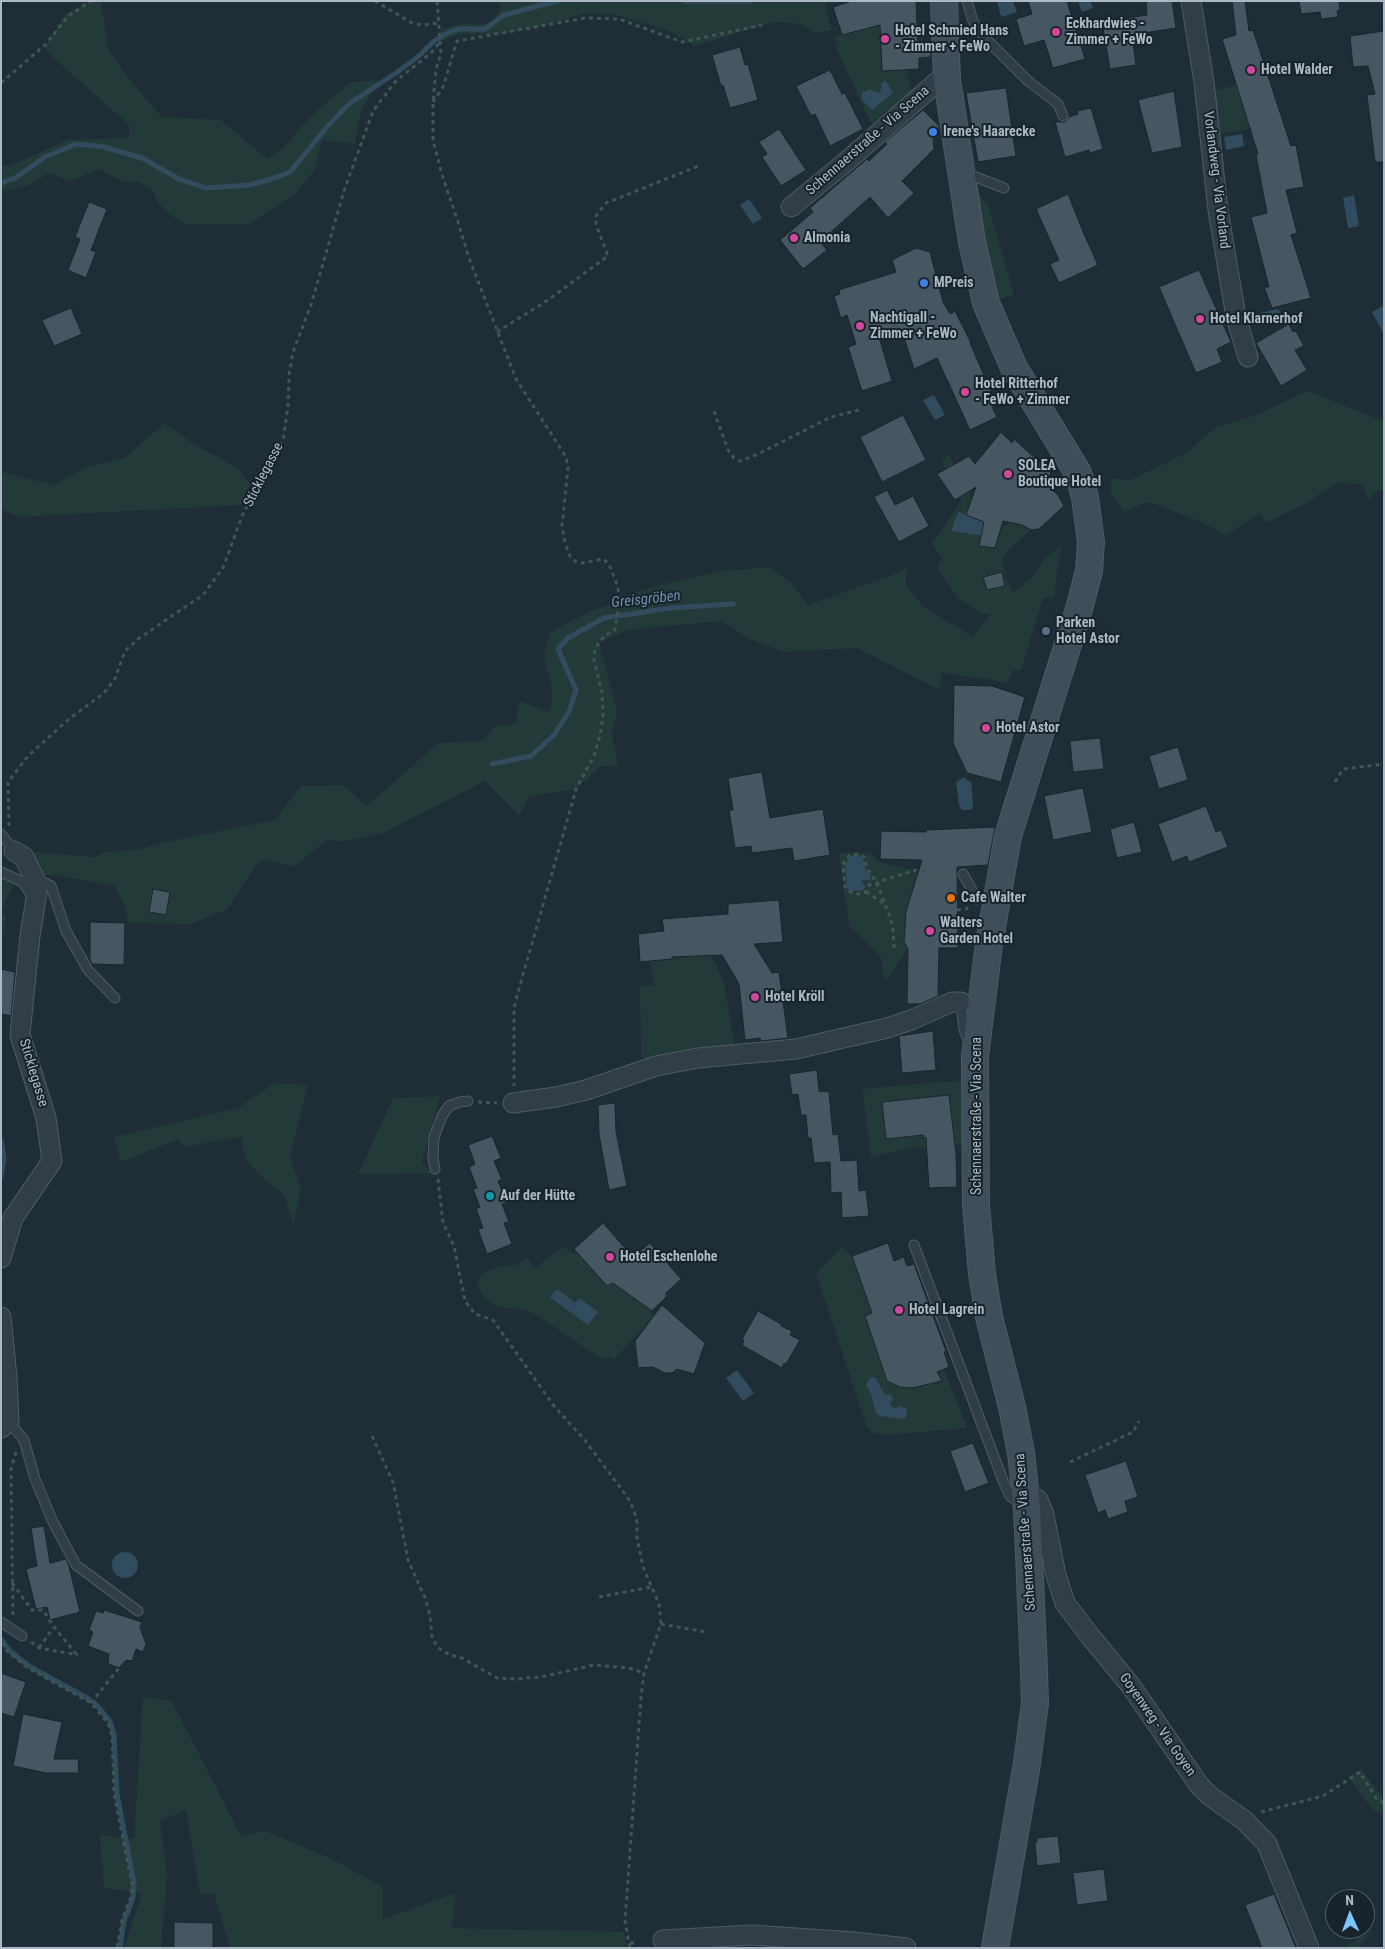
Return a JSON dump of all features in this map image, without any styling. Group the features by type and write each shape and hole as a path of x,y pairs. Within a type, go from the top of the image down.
{"street":[{"name":"Schennaerstraße - Via Scena","path":"944,1 947,80 972,242 986,303 1014,368 1078,473 1085,497 1091,542 1089,571 1079,609 1008,836 989,944 974,1056 976,1205 982,1274 989,1317 1018,1436 1026,1499 1033,1604 1035,1704 995,1948"},
{"name":"Vorlandweg - Via Vorland","path":"1191,1 1204,82 1220,220 1236,317 1248,357"},
{"name":"Schennaerstraße - Via Scena","path":"791,207 937,82 947,80"},
{"path":"19,854 31,886"},
{"name":"Sticklegasse","path":"1,1258 13,1218 52,1161 46,1118 20,1036 30,936 31,886"},
{"path":"513,1103 556,1097 586,1090 656,1066 698,1058 796,1049 886,1028 911,1020 952,1002 961,1002"},
{"path":"1,1317 7,1377 5,1425"},
{"name":"Goyenweg - Via Goyen","path":"1026,1499 1038,1500 1044,1515 1056,1575 1065,1603 1131,1686 1200,1785 1210,1796 1245,1821 1267,1844 1309,1948"},
{"path":"664,1940 752,1935 906,1948"}],"lane":[{"path":"967,1 973,21 986,39 1027,80 1058,104 1063,116"},
{"path":"961,176 973,176 1004,188"},
{"path":"1,834 19,854"},
{"path":"1,872 31,886 43,882 51,886 66,931 88,970 115,998"},
{"path":"963,874 977,899"},
{"path":"961,1002 964,1030 974,1056"},
{"path":"435,1169 433,1158 434,1137 439,1122 449,1106 468,1101"},
{"path":"914,1245 1004,1483 1010,1496 1026,1499"},
{"path":"5,1425 25,1443 35,1479 53,1522 76,1565 138,1611"},
{"path":"1,1622 22,1636"}],"path":[{"path":"1,83 46,44 68,16 91,1"},
{"path":"374,1 412,23 422,26 439,23"},
{"path":"437,1 441,54 436,69 433,102 433,140 442,175 469,258 516,379 566,457 568,468 562,526 570,556 576,562 582,563 603,559 609,564 620,598 614,630 599,642 595,650 594,660 602,692 600,736 594,756 576,789 514,1008 513,1103 468,1101"},
{"path":"433,102 443,88 457,41 585,18 619,19 682,42 762,25"},
{"name":"Sticklegasse","path":"19,854 8,822 8,782 28,756 69,719 104,693 114,679 125,651 138,639 203,595 223,568 242,516 283,440 293,352 311,305 344,191 373,111 395,82 430,53 440,41"},
{"path":"497,332 561,291 608,256 596,225 596,216 606,203 701,165"},
{"path":"714,411 728,450 734,458 740,461 756,455 831,417 859,410"},
{"path":"1335,782 1343,769 1384,764"},
{"path":"885,904 866,892 858,894 848,891 845,886 843,866 850,854 858,854 864,857 867,868 877,883 885,904 893,930 894,948"},
{"path":"866,892 869,885 918,869 958,883"},
{"path":"435,1169 440,1186 443,1223 454,1246 465,1301 475,1314 493,1320 554,1406 583,1438 618,1484 634,1510 640,1554 659,1604 661,1624 644,1673 640,1697 628,1868 625,1921 630,1946 637,1943"},
{"path":"1070,1462 1133,1432 1139,1421"},
{"path":"372,1436 393,1482 408,1560 425,1598 430,1615 432,1636 437,1647 450,1655 462,1658 497,1678 541,1677 594,1665 629,1668 644,1673"},
{"path":"12,1582 32,1610 43,1610 54,1627 78,1656 40,1648 22,1636 12,1615 11,1469 14,1454 25,1443"},
{"path":"599,1597 651,1587"},
{"path":"661,1624 706,1632"},
{"path":"40,1648 54,1627"},
{"path":"1,1642 8,1652 28,1668 92,1703 108,1722 112,1735 114,1794 132,1884 131,1897 122,1920 117,1948"},
{"path":"92,1703 119,1668"},
{"path":"1254,1811 1259,1812 1284,1807 1323,1796 1360,1772 1376,1798 1384,1803"}],"green space":[{"path":"90,1 101,1 108,49 133,84 162,117 221,120 267,159 284,147 312,115 351,82 379,80 361,111 355,144 322,140 314,171 294,195 249,224 185,224 167,213 157,201 152,189 138,182 121,181 99,169 70,181 49,173 31,184 16,189 1,190 1,165 9,166 68,140 129,138 129,125 44,49 64,16"},
{"path":"498,1 824,1 832,30 815,33 801,24 774,22 695,46 667,30 612,14 586,13 535,28 500,34 460,34 440,41 440,29 464,23 481,25 491,22 502,8"},
{"path":"880,25 882,71 906,70 912,93 871,124 836,48 837,44 834,37"},
{"path":"1237,85 1251,129 1219,134 1213,91"},
{"path":"974,188 988,205 1014,294 1000,299 984,244"},
{"path":"1307,391 1384,421 1384,490 1377,491 1369,501 1362,484 1336,483 1303,505 1266,523 1260,513 1226,535 1199,521 1152,503 1144,503 1125,512 1110,492 1112,478 1129,481 1186,453 1215,428 1256,415"},
{"path":"164,423 194,444 237,468 250,484 241,505 19,517 1,509 1,472 54,485 84,468 125,458"},
{"path":"949,455 972,498 966,515 958,512 951,531 981,536 979,546 994,548 1002,526 1010,523 1022,525 1031,530 1010,548 1002,560 1006,580 1013,593 1033,576 1044,558 1061,546 1054,597 1043,598 1021,670 1014,670 1006,684 994,680 941,673 940,690 857,648 784,652 752,640 721,621 628,630 599,642 617,712 612,733 618,765 600,767 576,789 530,796 519,815 485,781 383,833 341,842 328,839 294,867 263,859 254,868 228,909 191,924 128,923 124,904 114,886 56,875 41,875 30,856 36,852 94,857 106,852 138,850 157,844 275,820 301,786 343,785 367,806 438,743 483,741 495,726 516,724 519,701 549,712 552,700 551,683 544,659 549,633 588,612 618,602 620,597 720,571 771,567 792,584 808,605 907,568 906,586 924,607 973,637 991,614 980,613 958,598 937,568 942,558 931,543 938,536 961,501 941,459"},
{"path":"870,852 878,862 918,871 906,911 904,942 907,949 885,983 881,957 849,926 839,853"},
{"path":"1,872 16,877 2,911 6,918 2,940 1,940"},
{"path":"711,955 724,981 735,1050 649,1060 641,1057 640,986 654,985 650,961"},
{"path":"964,1080 962,1144 911,1148 871,1157 862,1089"},
{"path":"275,1083 308,1085 290,1156 301,1189 293,1225 285,1196 264,1179 245,1159 241,1137 184,1147 178,1139 121,1162 114,1137 238,1108"},
{"path":"440,1096 422,1162 431,1173 358,1174 393,1098"},
{"path":"563,1246 572,1254 577,1252 606,1286 613,1283 652,1311 654,1322 650,1320 614,1360 608,1356 602,1359 535,1314 522,1309 497,1307 483,1297 477,1284 481,1274 499,1267 516,1265 527,1257 534,1269"},
{"path":"842,1247 852,1256 872,1313 865,1317 887,1381 907,1381 908,1388 937,1382 938,1384 942,1380 936,1371 944,1369 967,1428 887,1435 875,1433 867,1428 816,1273"},
{"path":"143,1697 172,1701 241,1836 265,1831 330,1858 383,1887 383,1919 456,1893 452,1928 624,1932 627,1948 230,1948 214,1894 200,1894 186,1810 160,1821 167,1875 161,1948 124,1948 142,1893 104,1888 100,1835 134,1839"},
{"path":"1361,1769 1384,1799 1384,1815 1372,1809 1348,1777"},
{"path":"1358,1939 1365,1939 1356,1948 1342,1948"}],"water":[{"path":"997,1 1013,1 1017,12 1001,17"},
{"path":"1078,1 1090,1 1093,8 1082,12"},
{"path":"886,81 893,93 872,110 862,100 862,93 869,89 879,93 882,87 881,84"},
{"path":"1242,134 1244,146 1226,150 1224,137"},
{"path":"1354,195 1359,226 1348,228 1343,198"},
{"path":"749,199 762,218 753,224 740,205"},
{"path":"1383,306 1384,332 1383,333 1372,312"},
{"path":"1277,309 1280,311 1279,318 1263,323 1259,313"},
{"path":"934,395 945,415 935,420 923,400"},
{"path":"958,512 992,524 989,537 951,531"},
{"path":"962,778 971,781 973,805 971,810 962,810 959,805 956,782"},
{"path":"858,855 863,858 865,868 870,874 870,880 862,880 865,886 864,890 849,890 845,865 851,856"},
{"path":"557,1289 575,1303 579,1298 598,1312 588,1325 550,1297"},
{"path":"737,1370 754,1393 743,1401 726,1378"},
{"path":"875,1377 884,1394 891,1395 893,1399 890,1403 892,1407 898,1408 900,1406 907,1409 906,1417 903,1419 880,1416 876,1413 871,1394 866,1385 870,1378"},
{"path":"125,1552 134,1556 138,1565 134,1574 125,1578 116,1574 112,1565 116,1556"}],"building":[{"path":"852,1 916,1 918,45 931,44 931,57 919,58 919,69 882,71 880,25 842,35 833,7"},
{"path":"1028,1 1067,1 1085,59 1053,68 1044,40 1024,46 1016,19 1032,14"},
{"path":"1172,1 1176,28 1132,35 1136,65 1110,69 1102,22 1147,15 1146,2"},
{"path":"1232,1 1245,1 1249,31 1253,30 1291,146 1296,145 1304,187 1286,190 1297,233 1291,235 1311,298 1272,308 1264,287 1269,287 1251,217 1267,213 1256,155 1258,154 1222,39 1236,35"},
{"path":"1299,1 1339,1 1340,10 1337,11 1338,17 1321,19 1320,12 1301,14"},
{"path":"1384,31 1384,162 1375,162 1367,95 1375,94 1368,66 1353,67 1350,36"},
{"path":"740,47 745,65 748,64 758,100 730,108 712,55"},
{"path":"830,70 842,94 845,93 863,129 830,146 815,114 811,116 796,86"},
{"path":"1006,88 1016,156 978,162 966,93"},
{"path":"1174,91 1182,147 1152,153 1138,100"},
{"path":"1091,108 1103,149 1090,153 1089,150 1065,157 1055,122 1065,122 1069,117 1078,114 1077,111"},
{"path":"923,110 939,126 939,129 933,136 934,149 902,181 914,193 888,218 870,197 820,242 827,250 803,269 780,240 813,212 810,208 867,159 869,161 887,144 885,142"},
{"path":"779,129 806,170 781,186 762,157 767,154 759,142"},
{"path":"1068,194 1098,265 1059,283 1050,264 1059,260 1036,209"},
{"path":"89,202 107,209 91,250 96,252 86,278 68,270 80,239 75,237"},
{"path":"916,248 930,252 943,302 950,314 955,311 971,343 997,405 992,407 997,417 970,430 937,358 914,369 902,331 879,337 892,381 862,391 848,347 856,344 847,315 841,318 834,296 840,294 839,290 896,272 892,260"},
{"path":"1199,270 1231,342 1217,349 1222,362 1196,373 1159,287"},
{"path":"71,308 82,334 54,346 42,320"},
{"path":"1289,324 1293,332 1296,331 1304,346 1295,350 1307,370 1281,386 1256,343"},
{"path":"903,415 926,460 882,482 860,437"},
{"path":"1001,432 1012,443 1014,439 1051,473 1049,476 1053,479 1048,486 1058,495 1064,506 1039,529 1031,530 1022,525 1003,521 995,548 979,546 984,522 966,515 976,487 955,500 937,474 969,456 975,464"},
{"path":"887,490 895,505 913,496 929,526 899,542 874,497"},
{"path":"1002,572 1005,586 987,590 983,577"},
{"path":"954,685 992,686 1025,697 1001,782 967,773 953,743"},
{"path":"1100,738 1104,769 1073,772 1070,741"},
{"path":"1178,747 1188,780 1159,789 1149,756"},
{"path":"762,772 770,818 823,809 830,855 794,861 792,848 752,853 751,846 735,848 729,810 733,810 728,778"},
{"path":"1083,788 1092,832 1053,840 1044,796"},
{"path":"1206,806 1216,832 1221,830 1228,847 1189,862 1187,856 1172,862 1158,824"},
{"path":"1134,822 1142,852 1117,858 1110,829"},
{"path":"995,827 988,865 957,867 958,948 939,948 938,996 920,1004 907,1004 908,949 904,942 906,911 922,860 880,859 881,831 926,832 926,830"},
{"path":"153,889 170,892 166,915 149,912"},
{"path":"779,900 783,942 754,944 772,973 779,972 788,1038 761,1041 760,1038 745,1040 739,984 722,955 672,957 672,959 640,962 638,934 664,931 662,919 728,914 728,904"},
{"path":"90,922 125,923 124,965 92,964 90,960"},
{"path":"1,969 15,972 11,1016 1,1014"},
{"path":"933,1031 936,1070 902,1073 899,1036"},
{"path":"817,1070 819,1091 829,1092 833,1135 838,1134 841,1161 857,1160 859,1191 866,1190 869,1216 842,1218 841,1192 831,1193 830,1162 814,1163 811,1138 808,1138 806,1115 801,1115 798,1094 792,1095 789,1074"},
{"path":"949,1095 956,1154 957,1187 929,1188 926,1137 923,1138 923,1135 886,1139 882,1102"},
{"path":"615,1103 616,1132 627,1186 609,1190 599,1134 598,1105"},
{"name":"Auf der Hütte","path":"492,1136 501,1158 494,1161 502,1180 498,1181 507,1202 502,1204 509,1222 504,1223 512,1244 487,1254 478,1229 483,1228 476,1209 480,1207 473,1189 477,1188 469,1167 475,1164 468,1145"},
{"path":"603,1223 633,1257 650,1243 681,1279 665,1294 667,1296 652,1311 613,1283 607,1286 574,1249"},
{"path":"888,1243 894,1261 904,1257 907,1266 914,1264 946,1351 944,1352 949,1367 937,1372 942,1381 912,1388 900,1387 887,1381 865,1316 872,1313 852,1256"},
{"path":"662,1305 705,1343 694,1374 677,1369 672,1373 665,1373 653,1367 638,1368 635,1341"},
{"path":"758,1311 792,1331 790,1335 800,1340 782,1368 742,1345 744,1340 742,1339"},
{"path":"973,1443 989,1483 965,1492 950,1451"},
{"path":"1126,1461 1138,1497 1125,1501 1128,1512 1108,1519 1105,1510 1098,1513 1085,1475"},
{"path":"44,1526 50,1563 66,1559 80,1612 50,1620 47,1607 36,1609 26,1569 37,1566 31,1528"},
{"path":"104,1610 142,1622 140,1627 146,1644 143,1652 136,1649 132,1661 126,1660 119,1668 108,1664 109,1654 88,1646 93,1632 89,1630 96,1611 103,1613"},
{"path":"1,1673 26,1682 14,1717 1,1713"},
{"path":"23,1714 62,1722 54,1759 78,1759 79,1773 46,1773 13,1766"},
{"path":"1058,1836 1061,1863 1037,1866 1035,1843 1037,1838"},
{"path":"1104,1869 1108,1901 1077,1905 1073,1873"},
{"path":"1274,1894 1296,1948 1262,1948 1245,1905"},
{"path":"174,1922 213,1923 213,1948 174,1948"}],"waterway":[{"path":"1,183 15,178 45,157 76,144 104,147 142,158 179,179 206,188 250,185 271,179 290,172 328,126 350,103 396,73 445,34 458,29 485,29 504,15 557,1"},
{"path":"685,1 750,1"},
{"name":"Greisgröben","path":"492,764 531,756 554,735 569,712 576,690 558,649 568,638 604,618 671,608 733,604"},
{"path":"1,1140 4,1158 1,1177"},
{"path":"1,1639 10,1651 29,1666 89,1699"},
{"path":"95,1703 110,1721 114,1735 117,1794 134,1882 133,1898 124,1921 120,1948"}],"place":[{"name":"Eckhardwies - Zimmer + FeWo","path":"1056,32"},
{"name":"Hotel Schmied Hans - Zimmer + FeWo","path":"885,39"},
{"name":"Hotel Walder","path":"1251,70"},
{"name":"Irene's Haarecke","path":"933,132"},
{"name":"Almonia","path":"794,238"},
{"name":"MPreis","path":"924,283"},
{"name":"Hotel Klarnerhof","path":"1200,319"},
{"name":"Nachtigall - Zimmer + FeWo","path":"860,326"},
{"name":"Hotel Ritterhof - FeWo + Zimmer","path":"965,392"},
{"name":"SOLEA Boutique Hotel","path":"1008,474"},
{"name":"Parken Hotel Astor","path":"1046,631"},
{"name":"Hotel Astor","path":"986,728"},
{"name":"Cafe Walter","path":"951,898"},
{"name":"Walters Garden Hotel","path":"930,931"},
{"name":"Hotel Kröll","path":"755,997"},
{"name":"Auf der Hütte","path":"490,1196"},
{"name":"Hotel Eschenlohe","path":"610,1257"},
{"name":"Hotel Lagrein","path":"899,1310"}]}
